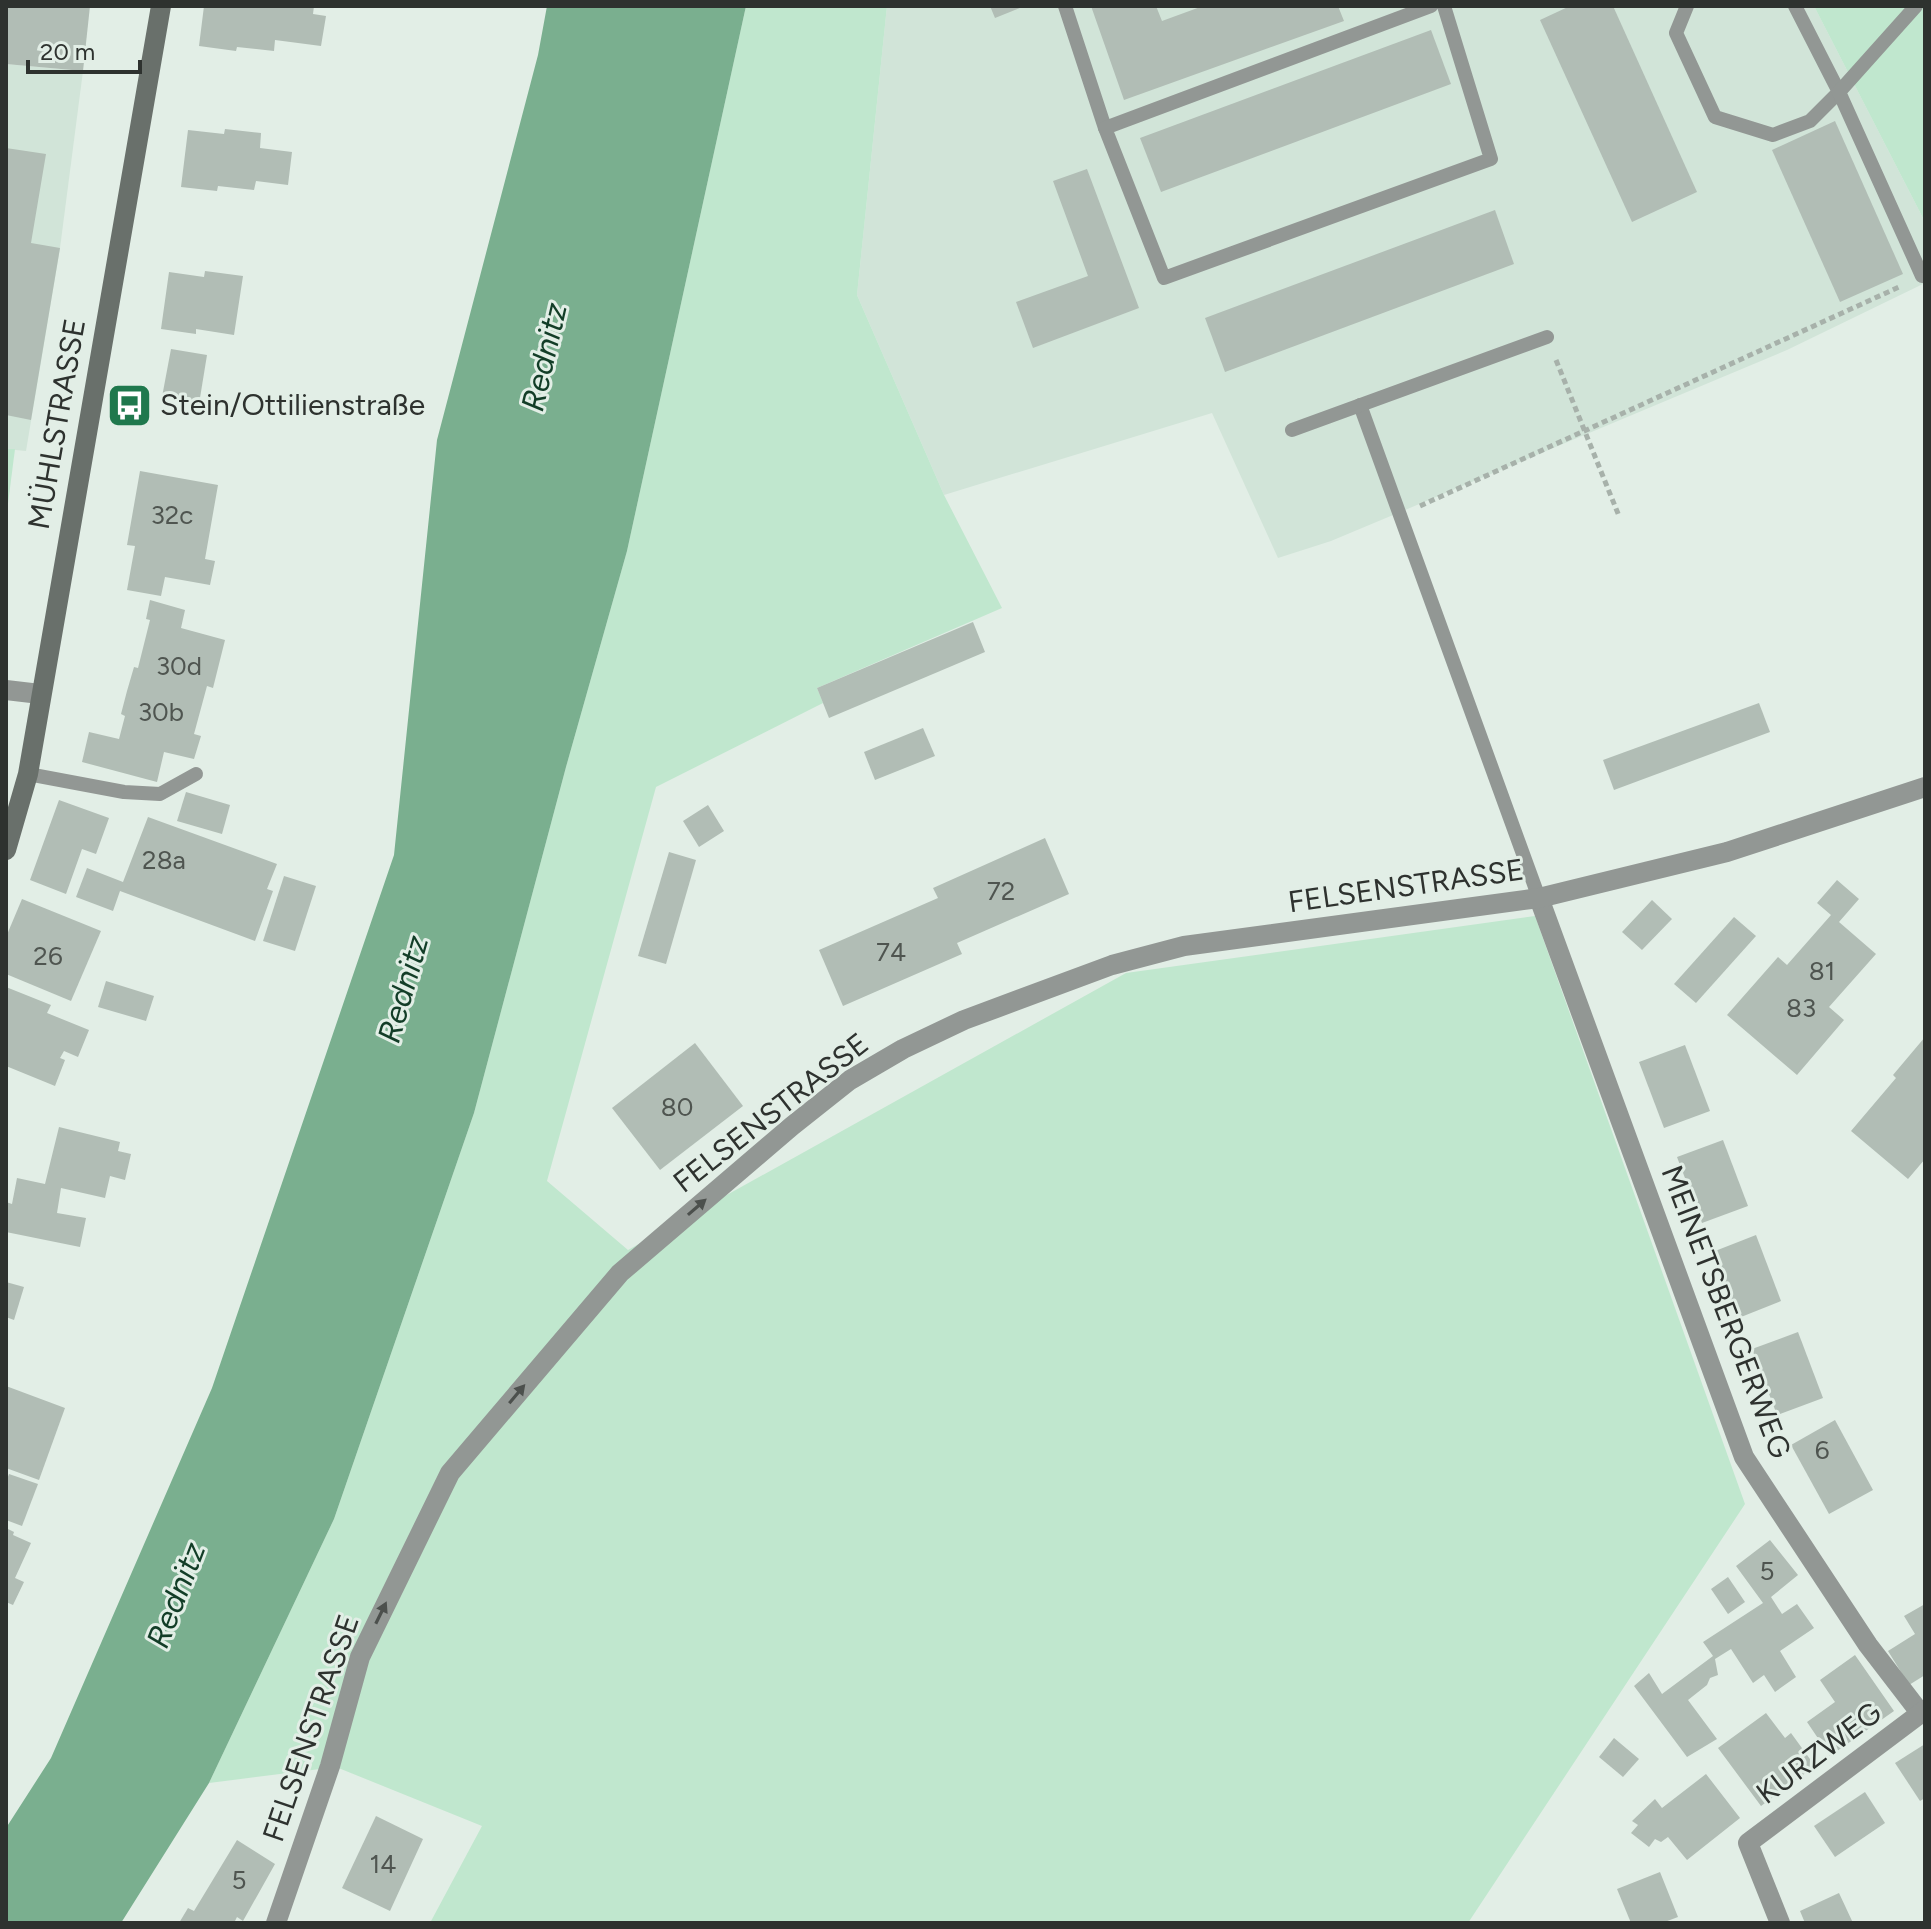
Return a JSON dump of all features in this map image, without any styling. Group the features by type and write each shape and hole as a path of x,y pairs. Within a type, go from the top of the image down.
{"street":[{"name":"MÜHLSTRASSE","path":"6,850 28,774 161,6"},
{"path":"6,690 40,694"},
{"name":"FELSENSTRASSE","path":"276,1923 330,1766 360,1657 450,1473 620,1273 850,1080 903,1049 978,1014 1112,965 1184,946 1539,898 1727,852 1925,787"},
{"name":"MEINETSBERGERWEG","path":"1539,898 1744,1457 1868,1645 1923,1712"},
{"name":"KURZWEG","path":"1780,1923 1748,1843 1923,1712"}],"lane":[{"path":"1065,6 1105,128 1164,278 1491,159 1444,6"},
{"path":"1105,128 1431,6"},
{"path":"1687,6 1676,33 1715,117 1773,135 1810,121 1916,6"},
{"path":"1795,6 1839,92 1922,276"},
{"path":"1292,430 1547,337"},
{"path":"1360,405 1539,898"},
{"path":"28,774 124,792 160,794 196,774"}],"path":[{"path":"1400,515 1922,276"},
{"path":"1547,337 1619,516"}],"shaded area":[{"path":"746,6 887,6 857,295 944,495 1002,608 817,688 823,703 656,787 547,1181 628,1250 1126,973 1535,916 1745,1504 1468,1923 430,1923 482,1826 336,1767 209,1783 334,1519 474,1113 627,551"},
{"path":"887,6 1814,6 1925,222 1925,283 1787,350 1331,541 1278,558 1212,413 944,495 857,295"},
{"path":"1814,6 1925,6 1925,222"},
{"path":"6,64 83,71 60,248 26,451 6,449"},
{"path":"6,449 15,449 6,519"}],"water":[{"name":"Rednitz","path":"547,6 746,6 627,551 474,1113 334,1519 209,1783 121,1923 6,1923 6,1828 51,1758 212,1388 394,855 437,440 538,55"}],"building":[{"path":"6,6 90,6 83,71 6,64"},
{"path":"204,6 314,6 313,14 326,16 321,46 275,40 274,51 237,47 236,51 199,46"},
{"path":"990,6 1025,6 995,18"},
{"path":"1091,6 1156,6 1162,21 1203,6 1338,6 1344,21 1124,100"},
{"path":"1570,6 1613,6 1697,192 1632,222 1540,20"},
{"path":"1431,30 1451,84 1161,192 1140,138"},
{"path":"1835,121 1903,274 1840,302 1772,150"},
{"path":"225,129 261,133 260,148 292,152 288,185 256,181 254,190 218,186 217,191 181,187 188,130 224,134"},
{"path":"6,148 46,154 31,243 60,248 31,420 6,415"},
{"path":"1087,169 1139,308 1033,348 1016,302 1088,276 1053,181"},
{"path":"1495,210 1514,264 1225,372 1205,318"},
{"path":"205,271 243,276 234,335 196,329 196,334 161,329 169,272 204,277"},
{"path":"171,349 207,355 199,404 162,397"},
{"path":"140,471 218,485 205,559 215,561 210,585 165,577 161,596 127,590 135,546 127,545"},
{"path":"150,600 185,610 181,628 225,640 213,688 207,686 194,734 201,736 194,759 164,752 157,782 82,762 89,732 119,739 125,716 121,714 134,667 138,668 150,620 146,619"},
{"path":"973,622 985,652 829,718 817,688"},
{"path":"1759,703 1770,732 1614,790 1603,760"},
{"path":"923,728 935,756 875,780 864,752"},
{"path":"186,792 230,805 222,834 177,821"},
{"path":"59,800 109,818 96,854 82,849 66,894 30,880"},
{"path":"708,805 724,831 699,847 683,821"},
{"path":"148,817 277,864 267,889 273,891 255,941 120,891 113,911 76,897 87,868 123,882"},
{"path":"1045,838 1069,894 957,943 962,954 843,1006 819,950 938,898 933,888"},
{"path":"669,852 696,860 666,964 638,956"},
{"path":"284,876 316,886 295,951 263,941"},
{"path":"1837,880 1859,899 1839,922 1876,954 1829,1007 1844,1020 1797,1075 1727,1015 1778,957 1787,965 1831,915 1817,903"},
{"path":"22,899 101,931 71,1001 6,974 6,937"},
{"path":"1652,900 1672,919 1642,950 1622,932"},
{"path":"1734,917 1756,936 1696,1003 1674,984"},
{"path":"106,981 154,996 146,1021 98,1007"},
{"path":"6,987 51,1005 47,1013 89,1030 78,1057 64,1051 60,1058 65,1060 55,1086 6,1066"},
{"path":"1925,1037 1925,1159 1908,1179 1851,1131 1896,1078 1893,1075"},
{"path":"695,1043 743,1106 660,1170 612,1108"},
{"path":"1685,1045 1710,1111 1664,1128 1639,1062"},
{"path":"59,1127 120,1142 118,1151 131,1154 125,1180 110,1176 105,1198 61,1188 57,1213 86,1218 80,1247 6,1232 6,1202 12,1204 17,1178 45,1184"},
{"path":"1723,1140 1748,1206 1702,1223 1677,1157"},
{"path":"1756,1235 1781,1301 1736,1319 1710,1253"},
{"path":"6,1282 24,1287 14,1320 6,1317"},
{"path":"1798,1332 1823,1398 1777,1415 1752,1349"},
{"path":"6,1386 65,1408 39,1480 6,1468"},
{"path":"1835,1420 1873,1490 1829,1514 1791,1445"},
{"path":"9,1474 38,1484 22,1526 6,1520 6,1482"},
{"path":"6,1528 14,1532 13,1535 31,1543 15,1578 24,1582 13,1605 6,1602"},
{"path":"1770,1540 1798,1575 1771,1597 1782,1614 1797,1604 1814,1628 1780,1651 1796,1677 1775,1692 1764,1675 1753,1683 1731,1649 1715,1659 1718,1675 1710,1678 1707,1685 1688,1700 1717,1739 1687,1757 1634,1686 1649,1673 1662,1694 1713,1656 1703,1642 1763,1603 1736,1566"},
{"path":"1728,1577 1745,1602 1728,1614 1711,1589"},
{"path":"1925,1604 1925,1675 1909,1685 1888,1651 1915,1634 1904,1616"},
{"path":"1855,1655 1894,1711 1830,1756 1807,1722 1835,1702 1820,1680"},
{"path":"1766,1713 1785,1738 1791,1733 1815,1766 1761,1806 1718,1748"},
{"path":"1614,1738 1639,1759 1623,1777 1599,1757"},
{"path":"1925,1744 1925,1798 1920,1801 1895,1763"},
{"path":"1706,1774 1740,1818 1687,1860 1668,1837 1661,1842 1655,1839 1649,1847 1631,1833 1638,1825 1632,1821 1655,1799 1662,1808"},
{"path":"1865,1792 1885,1823 1835,1857 1814,1826"},
{"path":"376,1816 423,1839 390,1911 342,1888"},
{"path":"237,1840 275,1864 243,1921 237,1917 234,1923 179,1923 188,1908 194,1911"},
{"path":"1660,1872 1678,1917 1662,1923 1631,1923 1617,1889"},
{"path":"1839,1893 1853,1923 1805,1923 1800,1911"}],"place":[{"name":"Stein/Ottilienstraße","path":"129,405"}]}
